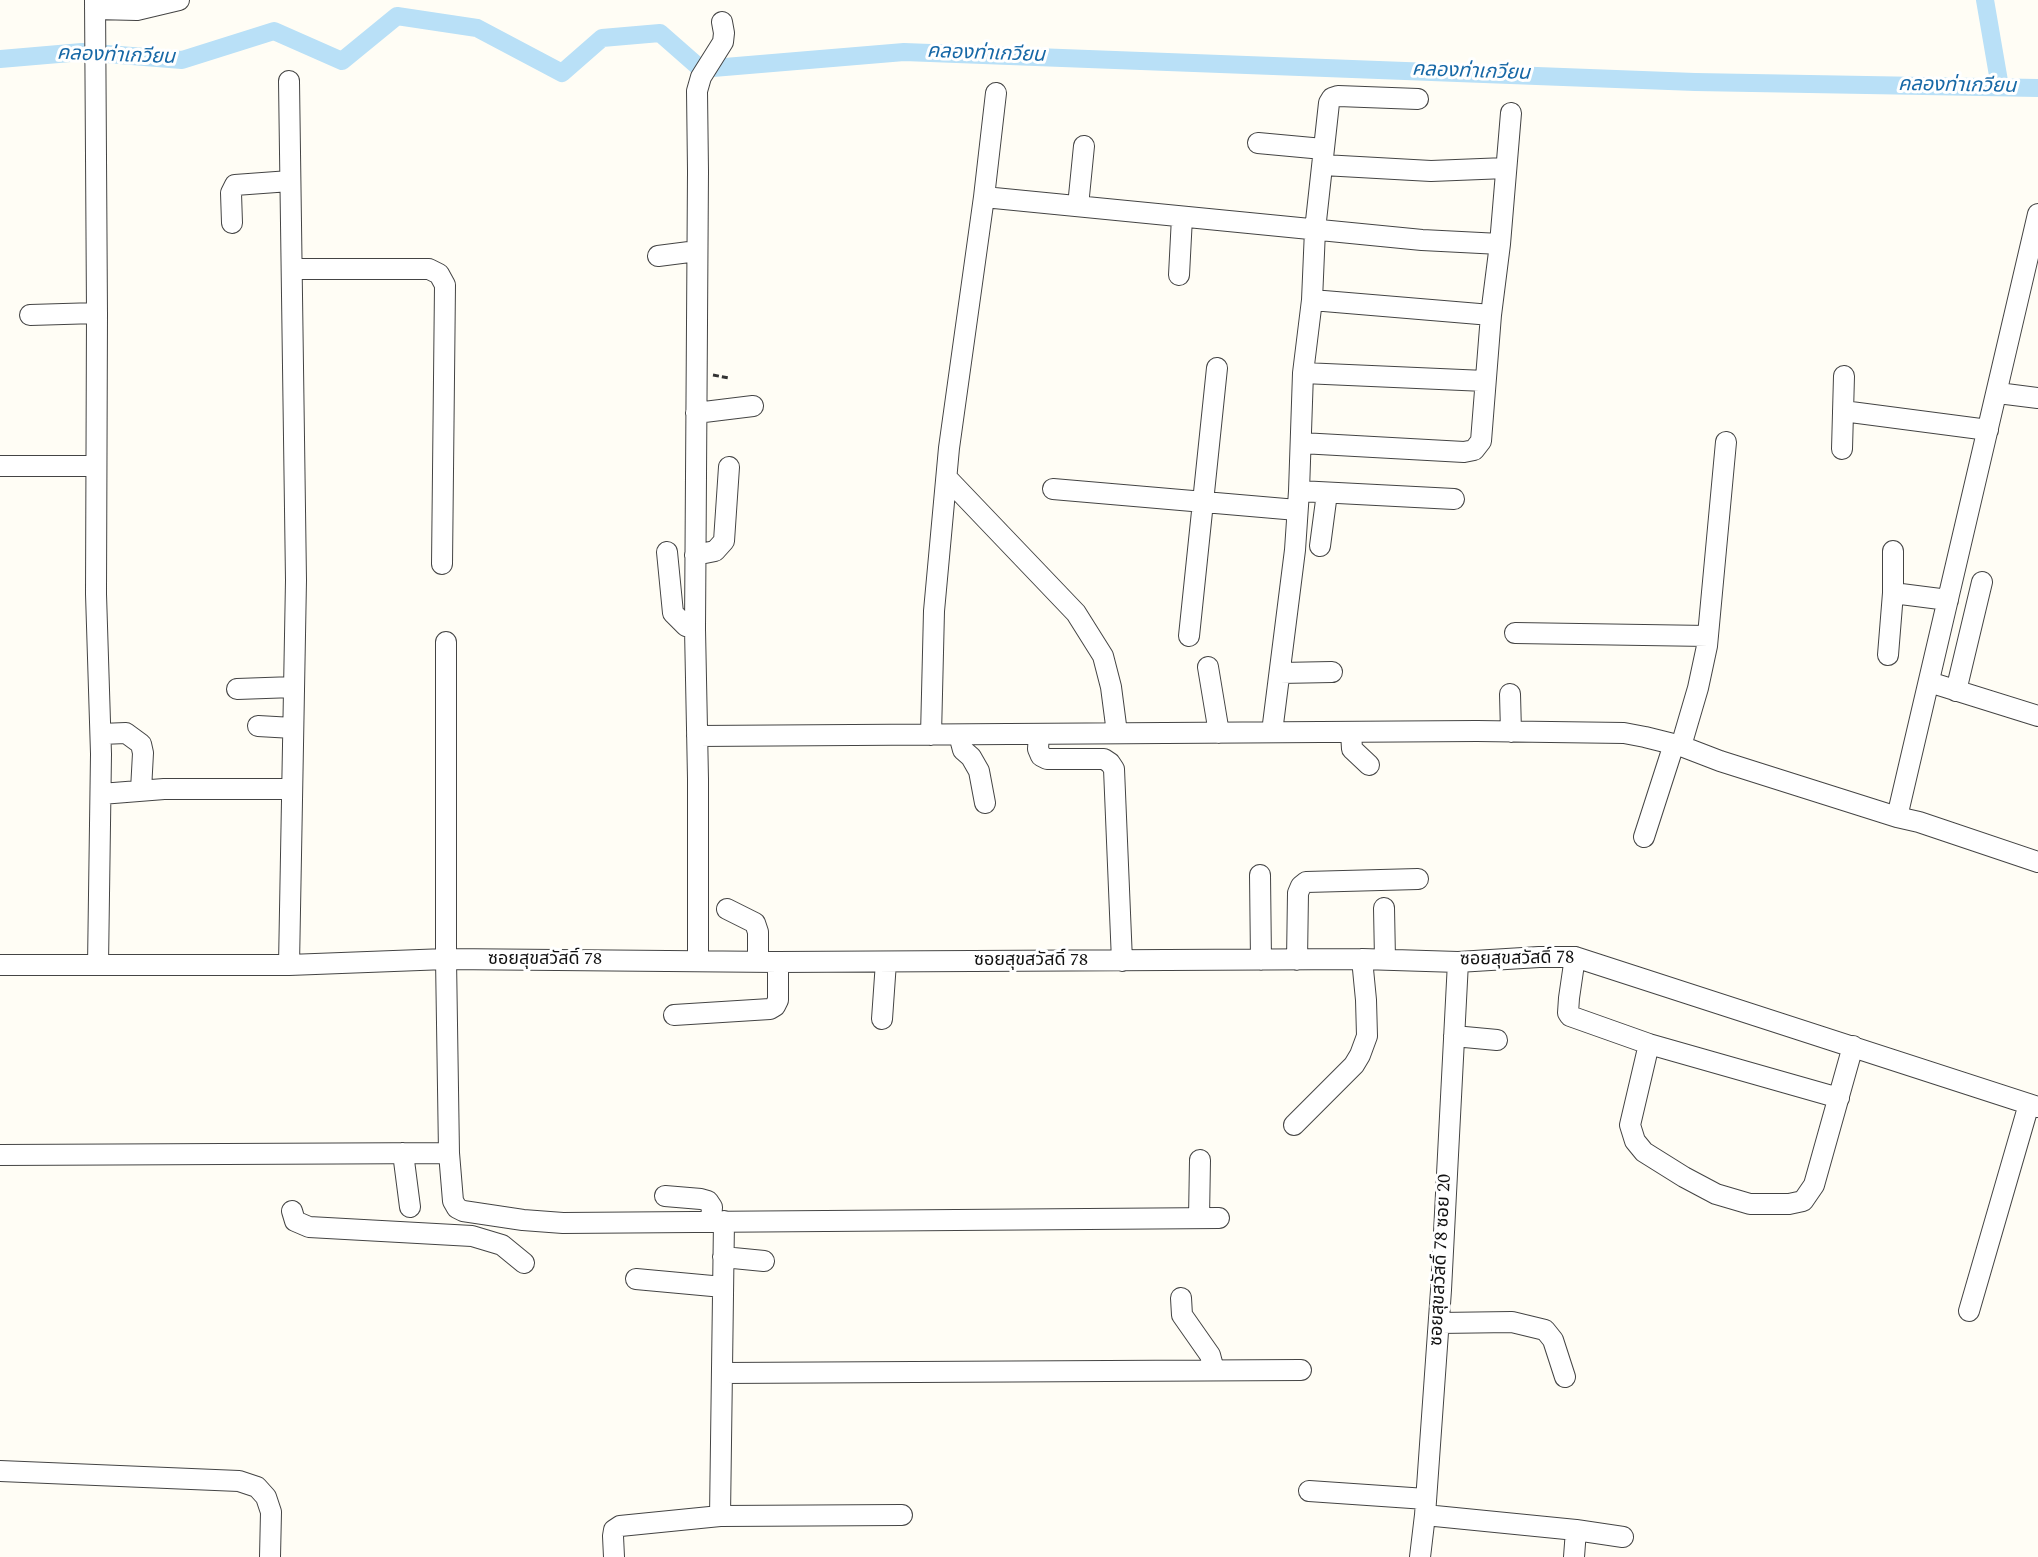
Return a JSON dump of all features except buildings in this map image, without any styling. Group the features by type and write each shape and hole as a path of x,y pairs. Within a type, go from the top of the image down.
{"street":[{"path":"98,965 101,794 96,594 95,5 137,10 179,0"},
{"path":"698,962 695,629 697,91 701,77 723,32"},
{"path":"289,81 296,580 289,965"},
{"path":"931,735 934,611 947,478 996,93"},
{"path":"1272,732 1295,550 1303,373 1312,300 1315,230 1329,103 1332,98 1338,96 1418,99"},
{"path":"1300,443 1464,452 1474,450 1481,441 1511,113"},
{"path":"1258,143 1323,157 1431,171 1506,168"},
{"path":"1078,206 1084,146"},
{"path":"232,223 231,193 236,185 291,181"},
{"path":"984,197 1422,240 1500,244"},
{"path":"1897,817 1998,393 2038,214"},
{"path":"1179,274 1182,217"},
{"path":"658,256 697,251"},
{"path":"292,269 429,269 439,274 446,285 442,564"},
{"path":"1312,300 1491,315"},
{"path":"30,315 97,313"},
{"path":"1189,636 1217,368"},
{"path":"1303,373 1485,381"},
{"path":"1842,449 1844,376"},
{"path":"1998,393 2038,398"},
{"path":"696,413 753,406"},
{"path":"1843,411 1988,429"},
{"path":"1644,837 1698,688 1708,636 1726,442"},
{"path":"0,466 96,466"},
{"path":"695,555 716,551 724,541 729,467"},
{"path":"947,478 1077,613 1103,656 1111,687 1117,733"},
{"path":"1053,489 1203,500 1298,501 1327,494 1454,499"},
{"path":"1320,546 1327,494"},
{"path":"1888,655 1893,593 1893,550"},
{"path":"667,552 673,613 686,626 695,629"},
{"path":"1956,691 1982,582"},
{"path":"1893,593 1948,600"},
{"path":"1515,633 1708,636"},
{"path":"446,642 446,959 449,1153 453,1201 457,1208 511,1218 572,1223 1209,1218 1200,1160"},
{"path":"1208,667 1219,733"},
{"path":"1280,673 1332,672"},
{"path":"1929,682 2038,716"},
{"path":"237,689 294,687"},
{"path":"1510,694 1511,732"},
{"path":"258,726 293,728"},
{"path":"697,736 1272,732 1624,734 1645,736 1677,745 1720,761 1919,822 2038,862"},
{"path":"1351,732 1352,748 1369,765"},
{"path":"100,734 126,733 141,744 143,753 141,790"},
{"path":"1039,734 1038,749 1041,756 1047,759 1104,759 1114,769 1122,961"},
{"path":"959,735 963,750 971,757 979,771 985,803"},
{"path":"101,794 141,790 292,789"},
{"path":"1260,875 1261,960"},
{"path":"1297,960 1299,893 1301,886 1306,882 1418,879"},
{"path":"1384,908 1385,959"},
{"path":"727,909 755,923 758,932 758,962"},
{"path":"1575,957 1569,999 1570,1016 1649,1044 1839,1098"},
{"name":"ซอยสุขสวัสดิ์ 78","path":"0,965 289,965 446,959 698,962 1385,959 1458,962 1575,957 2033,1105"},
{"path":"1294,1125 1354,1065 1360,1055 1367,1036 1362,959"},
{"path":"674,1015 770,1009 778,1000 778,962"},
{"path":"882,1019 886,962"},
{"name":"ซอยสุขสวัสดิ์ 78 ซอย 20","path":"1420,1557 1426,1507 1439,1323 1458,962"},
{"path":"1454,1036 1497,1040"},
{"path":"1649,1044 1630,1125 1635,1142 1644,1152 1716,1194 1750,1203 1789,1204 1803,1201 1814,1185 1853,1046"},
{"path":"1969,1311 2033,1105"},
{"path":"403,1153 410,1207"},
{"path":"0,1155 449,1153"},
{"path":"665,1196 701,1198 708,1201 718,1221 723,1257 720,1516"},
{"path":"449,1234 457,1208"},
{"path":"292,1211 295,1221 309,1227 472,1236 491,1241 513,1252 524,1263"},
{"path":"723,1257 764,1261"},
{"path":"636,1280 723,1287"},
{"path":"1181,1298 1182,1315 1210,1355 1214,1370"},
{"path":"1439,1323 1512,1322 1545,1330 1553,1340 1565,1377"},
{"path":"722,1372 1300,1370"},
{"path":"0,1471 239,1481 257,1487 266,1497 271,1512 270,1557"},
{"path":"1309,1491 1623,1537"},
{"path":"614,1557 614,1530 620,1526 720,1516 902,1515"},
{"path":"1574,1557 1576,1530"}],"waterway":[{"path":"1985,0 2000,87"},
{"name":"คลองท่าเกวียน","path":"0,59 82,52 182,60 274,31 342,61 397,16 477,28 562,73 602,38 660,33 701,69 904,52 1695,82 2038,88"}]}
